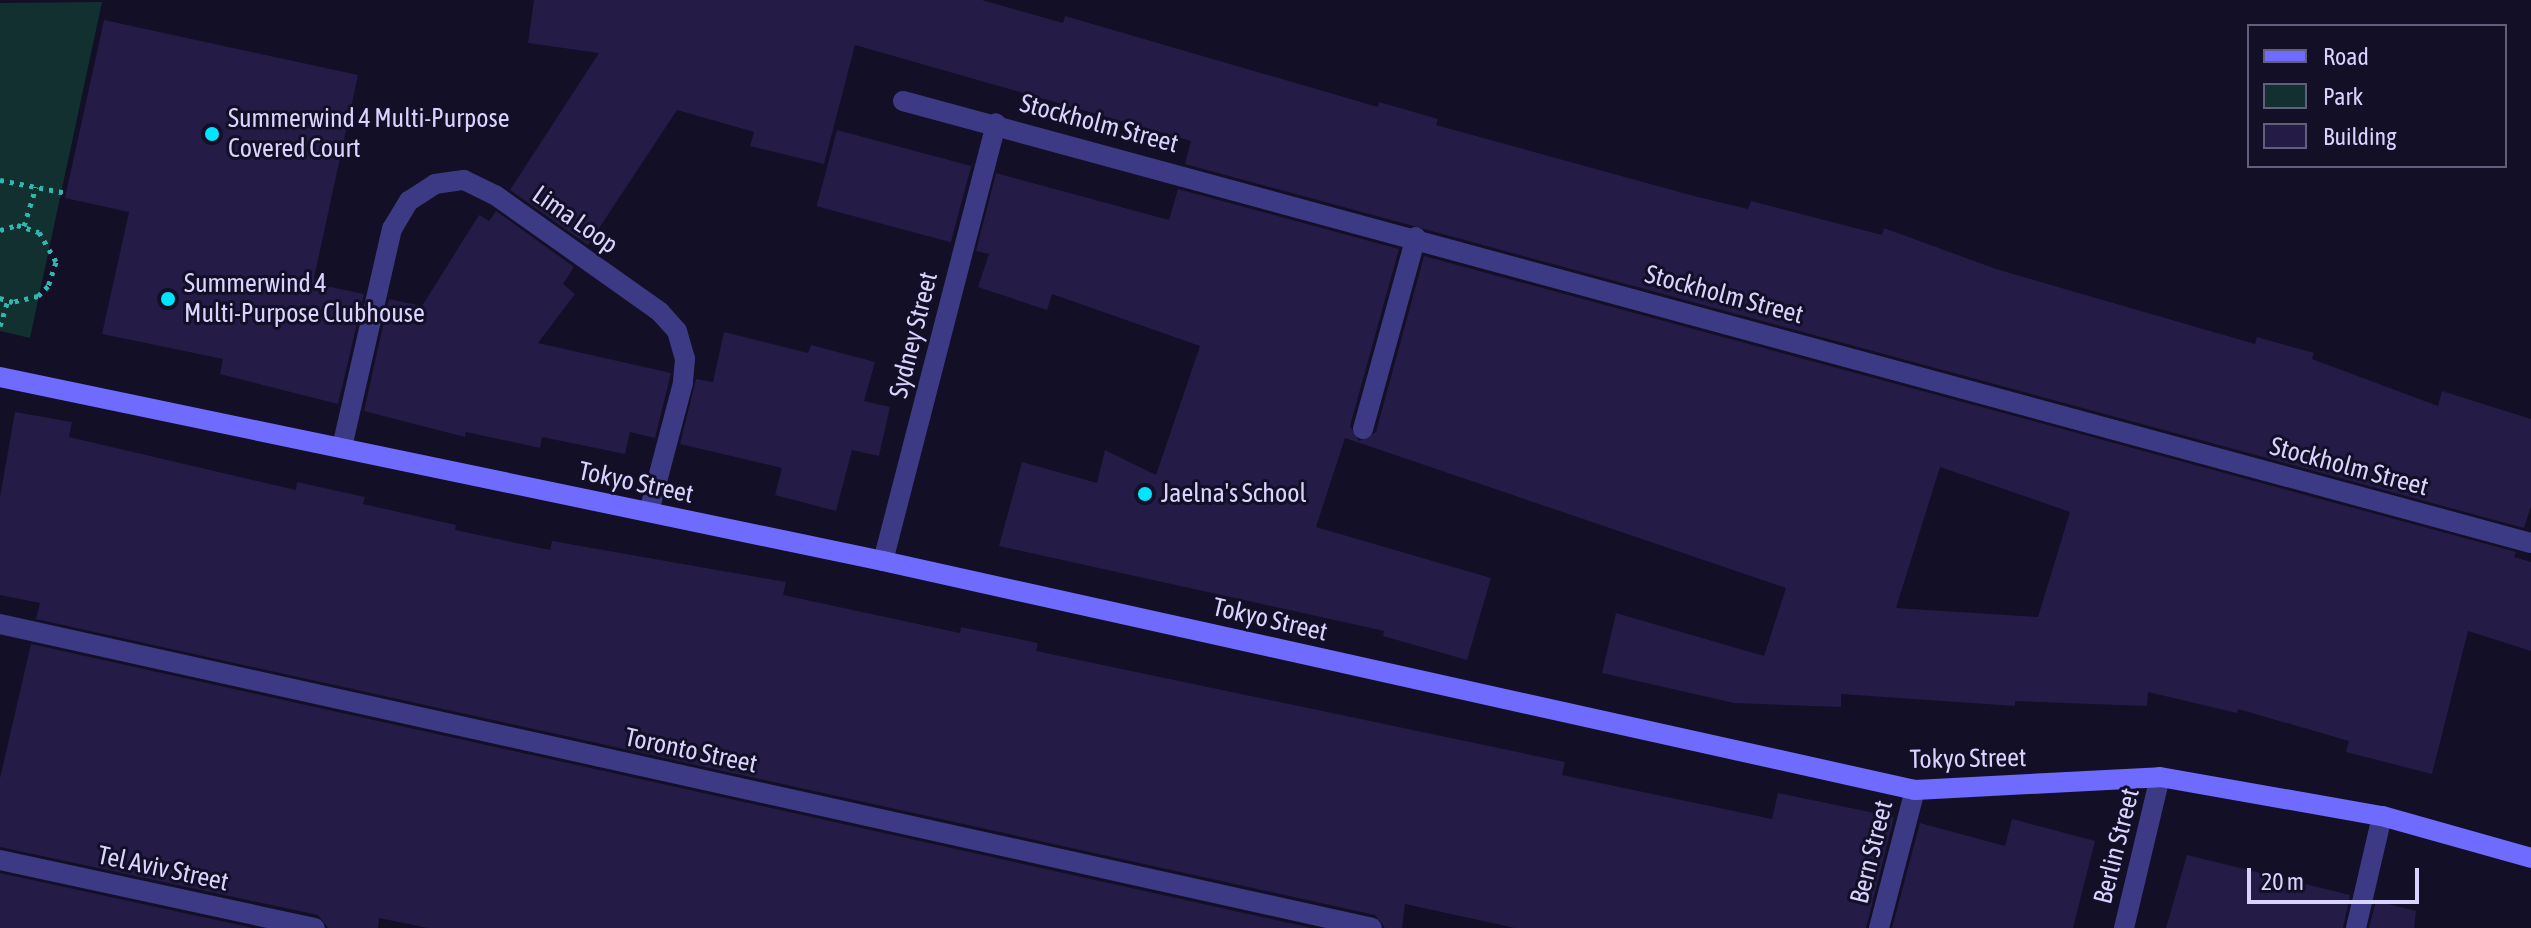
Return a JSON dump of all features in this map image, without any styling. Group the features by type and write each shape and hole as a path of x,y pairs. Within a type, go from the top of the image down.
{"street":[{"name":"Stockholm Street","path":"903,101 996,123 1416,237 2531,543"},
{"name":"Sydney Street","path":"883,561 996,123"},
{"name":"Lima Loop","path":"342,447 392,229 409,201 435,184 464,180 533,222 660,312 677,331 685,359 683,383 649,512"},
{"path":"1363,429 1416,237"},
{"name":"Tokyo Street","path":"0,377 883,561 1915,790 2160,777 2382,816 2531,858"},
{"name":"Toronto Street","path":"0,624 1372,928"},
{"name":"Berlin Street","path":"2124,928 2160,777"},
{"name":"Bern Street","path":"1879,928 1915,790"},
{"path":"2356,928 2382,816"},
{"name":"Tel Aviv Street","path":"0,860 315,928"}],"path":[{"path":"0,180 67,193"},
{"path":"24,226 36,187"},
{"path":"0,230 24,226 47,240 56,262 54,275 38,296 8,300 0,298"},
{"path":"0,326 8,300"}],"green space":[{"path":"102,2 30,338 0,331 0,3"}],"building":[{"path":"534,0 982,0 1063,23 1065,16 1378,107 1379,102 1438,119 1436,125 1694,196 1748,209 1751,201 1882,235 1884,228 1996,269 2255,344 2257,337 2314,353 2312,359 2438,406 2442,391 2531,419 2531,506 2524,528 1185,164 1191,141 855,45 824,164 750,146 754,132 677,110 588,245 510,190 599,53 528,43"},
{"name":"Summerwind 4 Multi-Purpose Covered Court","path":"104,20 358,75 314,278 322,280 321,285 364,294 338,404 220,374 223,359 102,334 129,212 65,198"},
{"path":"837,130 971,166 951,242 817,206"},
{"path":"996,173 1169,220 1178,189 1399,249 1350,426 1359,441 1376,432 1424,256 2516,552 2514,557 2531,562 2531,651 2468,631 2432,774 2346,752 2349,741 2238,709 2237,713 2148,692 2147,706 2015,701 2015,706 1841,694 1841,707 1734,703 1602,673 1616,613 1764,656 1786,588 1345,438 1316,527 1491,578 1467,660 1383,636 1384,631 999,546 1022,462 1097,483 1105,450 1156,475 1200,346 1052,294 1047,310 978,287 989,254 976,251","holes":["1940,467 2070,512 2038,617 1896,608"]},
{"path":"496,211 574,267 563,284 575,294 538,343 671,373 655,438 630,432 625,454 542,437 540,448 466,432 465,437 364,411 389,299 422,306 479,215 489,221"},
{"path":"724,332 808,353 811,345 875,362 864,401 890,407 879,456 852,450 836,511 775,495 782,468 680,444 696,379 713,382"},
{"path":"15,412 72,422 69,437 296,490 297,482 365,497 363,504 456,525 455,530 550,550 552,541 786,582 783,595 960,633 961,627 1038,643 1036,651 1565,762 1562,775 1772,819 1778,793 1894,817 1866,928 1515,928 1405,904 1402,928 1385,928 1375,915 36,619 40,603 0,595 0,497"},
{"path":"31,644 1312,928 428,928 379,918 378,928 328,928 318,915 0,847 0,778"},
{"path":"2012,819 2095,841 2073,928 1892,928 1920,823 2005,846"},
{"path":"2187,855 2350,895 2343,928 2166,928"},
{"path":"0,873 253,928 0,928"},
{"path":"2376,901 2416,911 2414,928 2369,928"}],"place":[{"name":"Summerwind 4 Multi-Purpose Covered Court","path":"212,134"},
{"name":"Summerwind 4 Multi-Purpose Clubhouse","path":"168,299"},
{"name":"Jaelna's School","path":"1145,494"}]}
